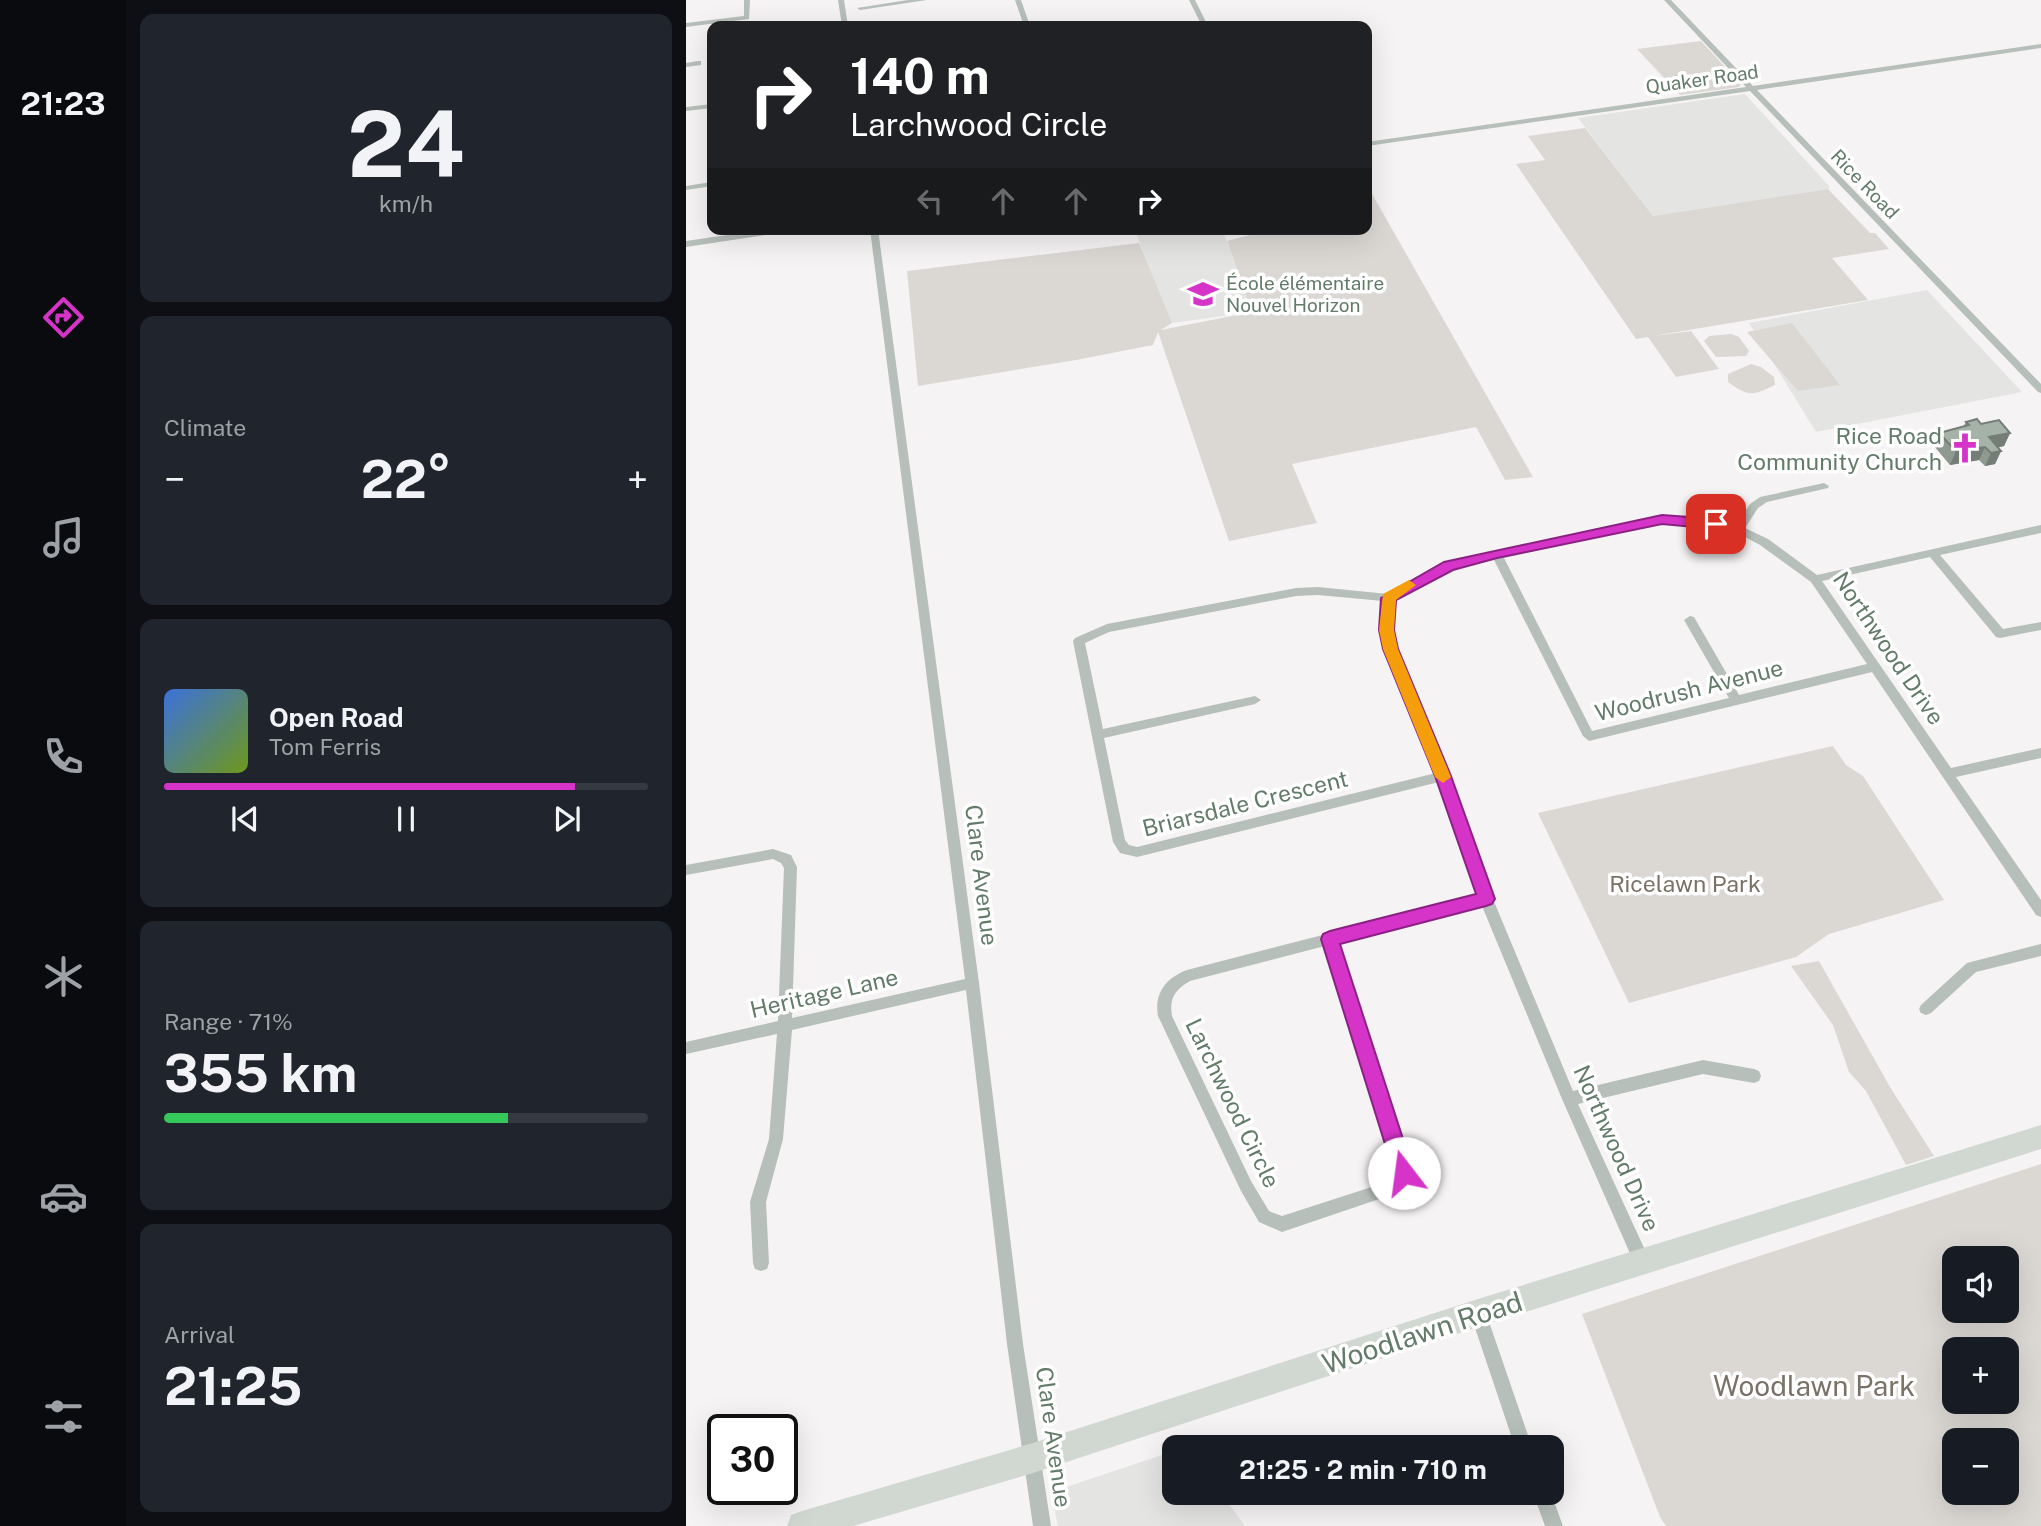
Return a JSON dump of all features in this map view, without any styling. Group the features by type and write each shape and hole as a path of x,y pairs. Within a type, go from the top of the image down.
{"main road":[{"name":"Woodlawn Road","path":"802,1526 1033,1458 1478,1313 2041,1137"}],"street":[{"path":"721,21 747,18 747,0"},
{"path":"841,0 844,21"},
{"path":"860,8 924,0"},
{"path":"1017,0 1025,21"},
{"path":"1192,0 1202,21"},
{"name":"Rice Road","path":"1667,0 2041,390"},
{"path":"686,25 707,23"},
{"name":"Quaker Road","path":"1372,143 2041,46"},
{"path":"686,65 698,63"},
{"path":"686,109 707,107"},
{"path":"686,188 707,185"},
{"path":"686,244 745,235"},
{"name":"Clare Avenue","path":"875,235 972,983 1015,1344 1042,1526"},
{"path":"1739,529 1755,506 1764,499 1824,485"},
{"name":"Northwood Drive","path":"1642,1261 1569,1099 1486,899 1443,776 1391,649 1387,630 1388,598 1449,566 1662,519 1739,529 1764,542 1815,579 2041,911"},
{"path":"1815,579 2041,529"},
{"name":"Woodrush Avenue","path":"1497,554 1589,736 1874,667"},
{"path":"1933,554 2000,634 2041,626"},
{"name":"Briarsdale Crescent","path":"1388,598 1318,591 1296,592 1107,628 1089,634 1079,641 1118,842 1125,849 1137,852 1443,776"},
{"path":"1690,620 1736,701"},
{"path":"1097,735 1255,700"},
{"path":"1947,774 2041,753"},
{"path":"686,870 773,854 786,859 791,867 785,1026 776,1139 758,1202 761,1263"},
{"name":"Larchwood Circle","path":"1330,939 1404,1173 1389,1189 1282,1224 1264,1216 1246,1186 1186,1065 1165,1016 1163,1001 1166,990 1172,983 1187,976 1330,939 1486,899"},
{"path":"1926,1009 1972,967 2041,950"},
{"name":"Heritage Lane","path":"686,1048 972,983"},
{"path":"1569,1099 1703,1067 1754,1076"},
{"path":"1478,1313 1520,1435"},
{"path":"1546,1505 1554,1526"}],"shaded area":[{"path":"1745,94 1830,187 1828,189 1653,216 1578,118"},
{"name":"École élémentaire Nouvel Horizon","path":"1137,235 1224,235 1253,312 1172,323 1151,276"},
{"path":"1927,290 2022,392 1816,432 1749,323"},
{"path":"1162,1455 1162,1505 1230,1505 1245,1526 1058,1526 1051,1492"}],"green space":[{"path":"1701,41 1741,84 1739,87 1680,95 1637,49"},
{"path":"1585,128 1653,216 1828,189 1889,249 1832,258 1868,300 1653,336 1691,331 1719,369 1676,377 1648,337 1636,339 1516,164 1545,160 1528,136"},
{"path":"1372,194 1533,477 1505,480 1476,427 1292,464 1317,523 1229,541 1158,332 1153,345 918,386 907,271 1139,243 1172,323 1161,330 1252,312 1227,241 1250,235 1372,235"},
{"path":"1792,323 1840,385 1798,391 1747,332"},
{"path":"1731,334 1739,337 1749,351 1746,356 1716,357 1704,341 1709,336"},
{"path":"1751,364 1761,367 1774,377 1775,385 1751,393 1728,382 1728,374"},
{"name":"Ricelawn Park","path":"1833,746 1846,765 1863,776 1944,900 1829,934 1796,957 1629,1003 1538,813"},
{"path":"1819,961 1890,1087 1934,1156 1906,1165 1866,1091 1849,1072 1833,1025 1791,966"},
{"name":"Woodlawn Park","path":"2041,1164 2041,1526 1666,1526 1660,1517 1582,1314"}],"building":[{"path":"1977,419 1981,424 1999,420 2010,433 1989,437 2001,451 1991,453 1985,447 1956,451 1939,433 1969,425 1966,422"}],"slow traffic":[{"path":"1409,585 1388,598 1387,630 1391,649 1443,777"}],"place":[{"name":"École élémentaire Nouvel Horizon","path":"1203,294"},
{"name":"Rice Road Community Church","path":"1965,448"}],"route":[{"path":"1404,1173 1330,939 1486,899 1443,776 1391,649 1387,630 1388,598 1449,566 1497,554 1662,519 1716,524"}]}
